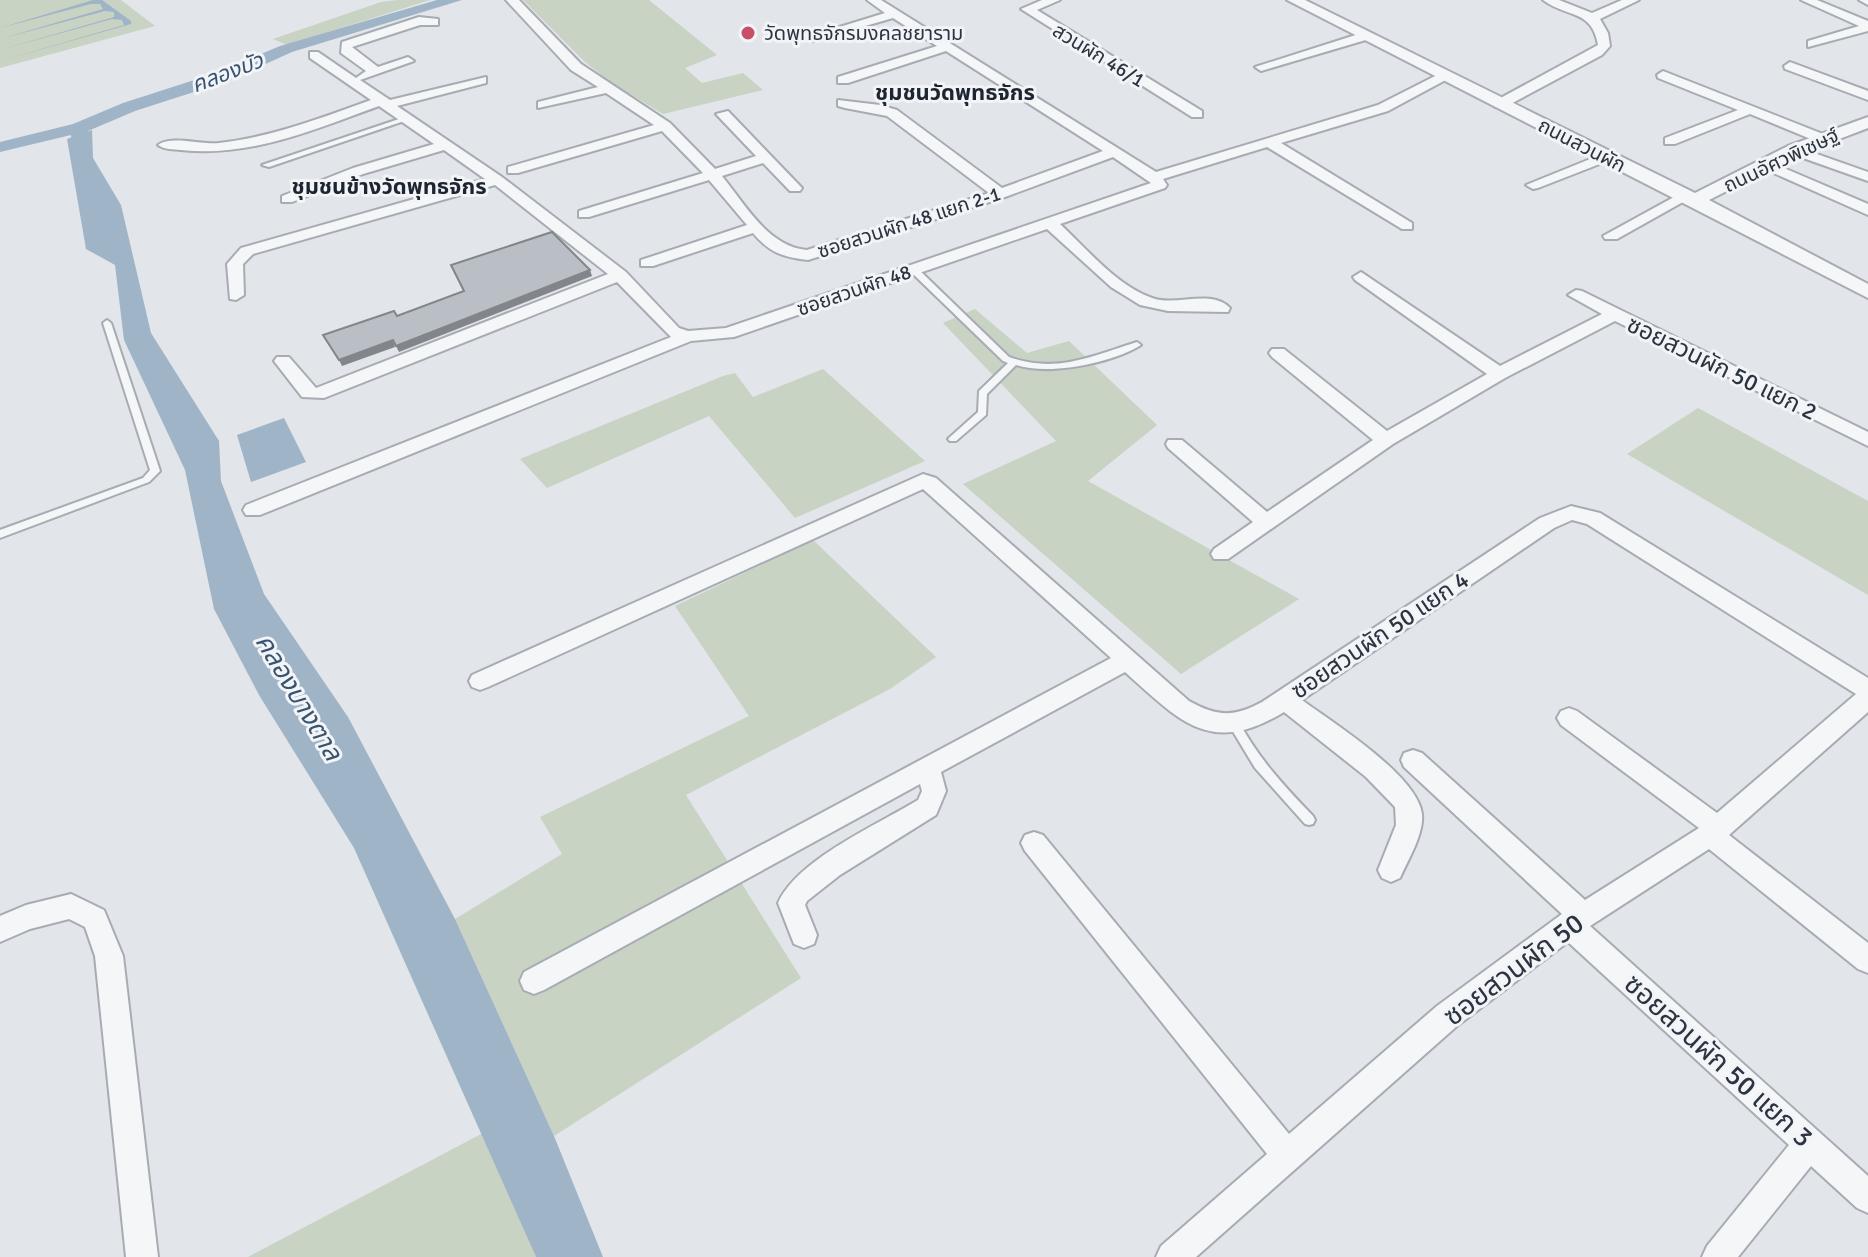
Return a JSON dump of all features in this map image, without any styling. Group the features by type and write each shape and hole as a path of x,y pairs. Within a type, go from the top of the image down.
{"street":[{"name":"ซอยสวนผัก 48 แยก 2-1","path":"512,0 576,67 665,126 712,174 771,244 786,253 808,255 1000,194 1113,152"},
{"path":"873,0 1154,177"},
{"path":"1018,0 1035,6"},
{"name":"สวนผัก 46/1","path":"1054,0 1027,9 1197,114"},
{"name":"ถนนสวนผัก","path":"1294,0 1690,198 1868,292"},
{"path":"1500,104 1604,46 1604,38 1593,18 1549,0"},
{"path":"1593,18 1607,9 1633,0"},
{"path":"1807,0 1868,26"},
{"path":"813,37 894,14"},
{"path":"376,72 345,50 346,45 419,21 434,22"},
{"path":"1812,44 1868,26"},
{"path":"1261,67 1365,36"},
{"path":"843,80 947,47"},
{"path":"314,55 497,180 620,275 673,332 688,336"},
{"path":"354,80 408,61"},
{"path":"1790,66 1868,96"},
{"path":"1663,75 1823,139"},
{"name":"ซอยสวนผัก 48","path":"253,510 688,336 728,333 914,270 1160,185 1154,177 1383,108 1446,76"},
{"path":"165,145 208,149 234,145 303,129 445,83 481,80"},
{"path":"543,105 606,89"},
{"path":"843,103 854,108 879,108 892,113 1000,194"},
{"path":"1670,141 1749,110"},
{"path":"1773,119 1798,110"},
{"path":"723,114 795,188"},
{"name":"ถนนอัศวพิเชษฐ์","path":"1690,198 1794,150 1867,123"},
{"path":"513,170 665,126"},
{"path":"1267,141 1407,226"},
{"path":"287,199 358,171 445,145"},
{"path":"1794,150 1868,177"},
{"path":"1533,185 1605,157"},
{"path":"584,214 765,158"},
{"path":"1765,164 1868,210"},
{"path":"236,295 233,263 236,256 247,251 497,180"},
{"path":"1611,236 1690,198"},
{"path":"1050,223 1121,287 1146,302 1175,306 1206,303 1222,308"},
{"path":"647,263 756,227"},
{"path":"283,361 308,393 318,394 620,275"},
{"path":"1361,277 1499,374"},
{"name":"ซอยสวนผัก 50 แยก 2","path":"1576,295 1868,440"},
{"path":"1221,554 1386,440 1499,374 1613,315"},
{"path":"1278,353 1386,440"},
{"path":"1175,444 1266,522"},
{"path":"480,681 923,481 929,483 1181,708 1199,719 1218,725 1235,725"},
{"name":"ซอยสวนผัก 50 แยก 4","path":"1235,725 1255,719 1547,523 1571,513 1593,518 1868,690"},
{"path":"534,981 1129,659"},
{"name":"ซอยสวนผัก 50","path":"1172,1257 1447,1016 1576,920 1714,832 1868,698"},
{"path":"1285,700 1383,777 1407,803 1410,814 1391,870"},
{"path":"1569,718 1714,832 1868,960"},
{"name":"ซอยสวนผัก 50 แยก 3","path":"1413,760 1576,920 1868,1197"},
{"path":"804,935 791,903 793,897 811,880 927,807 934,791 928,768"},
{"path":"1034,843 1287,1155"},
{"path":"0,929 26,917 71,906 95,919 109,956 142,1257"},
{"path":"1718,1257 1810,1143"}],"lane":[{"path":"266,165 408,118"},
{"path":"914,270 1006,359 1014,362 1040,369 1088,362 1137,345"},
{"path":"0,534 153,476 155,471 107,323"},
{"path":"953,439 983,413 982,393 1014,362"},
{"path":"1235,725 1244,745 1265,773 1309,820"}],"green space":[{"path":"0,0 121,0 155,26 0,68"},
{"path":"430,0 287,45 273,39 381,2"},
{"path":"523,0 649,0 717,55 685,68 702,83 743,73 763,90 663,114 610,82 584,61"},
{"path":"975,309 1027,353 1069,341 1157,425 1088,481 1299,599 1181,674 963,484 1056,441 943,323"},
{"path":"823,369 925,461 795,518 709,416 547,488 520,459 723,376 735,373 753,397"},
{"path":"1698,408 1868,501 1868,595 1627,454"},
{"path":"813,540 936,657 890,689 686,795 801,978 554,1136 455,919 562,854 540,817 749,716 675,606"},
{"path":"483,1133 536,1257 248,1257"}],"water":[{"path":"102,0 131,24 0,61 124,25 122,20 112,19 0,50 114,17 114,12 105,11 0,39 103,9 100,4 91,4 0,28"},
{"path":"92,130 93,158 121,205 151,333 219,441 221,481 264,594 348,717 455,919 554,1136 603,1257 536,1257 354,848 259,695 214,609 185,470 124,340 115,265 86,249 67,139"},
{"path":"284,418 306,462 251,482 237,435"}],"building":[{"path":"552,232 590,270 396,346 393,340 339,360 323,335 394,311 397,316 464,291 451,265"}],"waterway":[{"name":"คลองบัว","path":"79,128 129,107 222,77 286,49 384,18 455,0"},
{"name":"คลองบัว","path":"0,147 79,128"},
{"name":"คลองบางตาล","path":"79,128 84,172"}],"place":[{"name":"วัดพุทธจักรมงคลชยาราม","path":"748,33"}],"district":[{"name":"ชุมชนวัดพุทธจักร","path":"955,92"},
{"name":"ชุมชนข้างวัดพุทธจักร","path":"389,186"}]}
